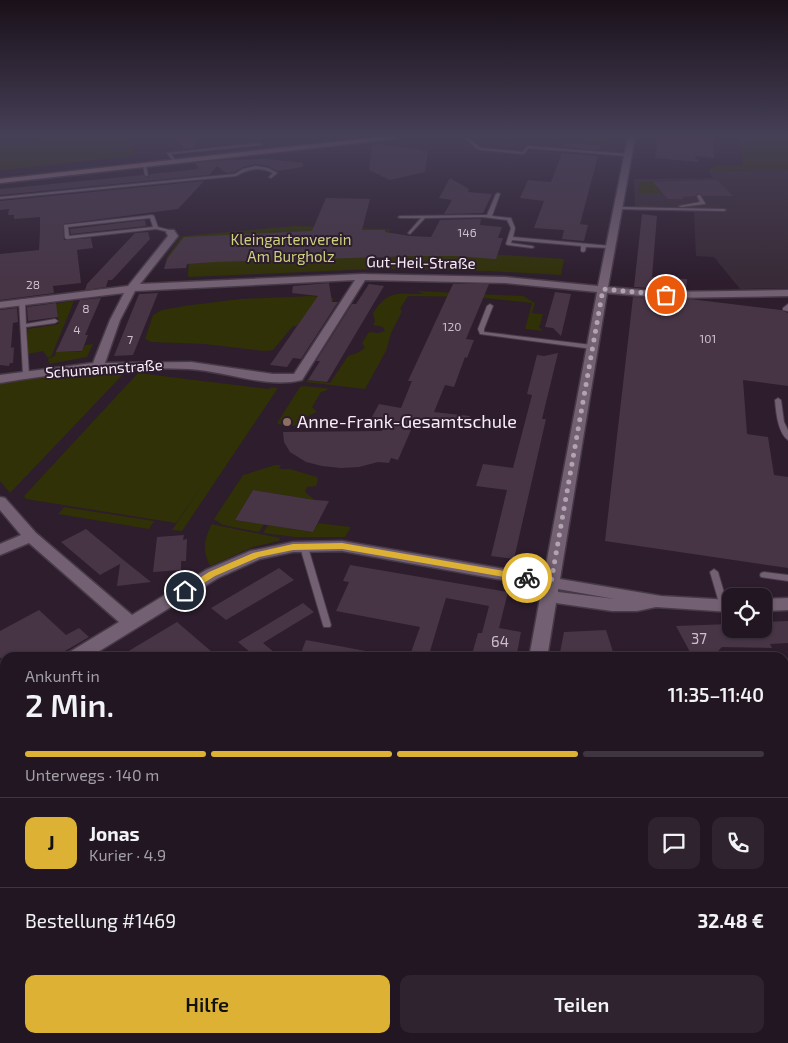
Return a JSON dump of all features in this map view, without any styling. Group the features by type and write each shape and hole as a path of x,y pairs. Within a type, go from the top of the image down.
{"street":[{"path":"539,652 622,186"},
{"path":"98,366 115,320 131,288 173,236 171,232"},
{"name":"Gut-Heil-Straße","path":"0,305 131,288 240,281 362,277 506,280 666,295 788,293"},
{"name":"Schumannstraße","path":"0,379 98,366 155,364 194,366 280,378 298,377 362,277"},
{"path":"0,500 31,536 132,624"},
{"path":"0,550 31,536"},
{"path":"84,652 212,574 256,555 293,547 342,546 550,589 616,606 635,606 661,602 722,606"},
{"path":"772,605 788,604"}],"lane":[{"path":"0,198 82,186"},
{"path":"490,217 498,194"},
{"path":"649,210 703,203 699,196"},
{"path":"618,208 724,210"},
{"path":"156,228 152,216 66,226 67,238 156,228 171,232"},
{"path":"400,217 490,217 509,219 513,228 508,244 532,247"},
{"path":"410,233 423,218"},
{"path":"510,238 611,247"},
{"path":"583,251 584,245"},
{"path":"22,301 26,375"},
{"path":"490,306 481,329 482,333 592,347"},
{"path":"23,326 55,321"},
{"path":"778,400 788,438"},
{"path":"304,547 327,625"},
{"path":"714,572 722,591"},
{"path":"764,575 788,578"}],"shaded area":[{"path":"634,186 788,186 788,288 740,289 714,257 696,256 694,212 635,211"}],"green space":[{"path":"639,186 656,186 663,194 638,194"},
{"name":"Kleingartenverein Am Burgholz","path":"294,226 391,229 376,251 459,252 564,259 561,275 490,271 372,269 188,277 189,257 166,258 182,236"},
{"path":"417,291 523,296 535,303 532,313 543,314 538,326 543,331 525,329 532,303 475,297 408,296 400,309 402,311 391,333 386,351 365,389 306,382 307,380 330,383 348,356 365,348 362,343 369,332 378,333 385,331 383,327 373,325 375,321 373,313 379,305 389,296 395,294 424,294"},
{"path":"311,296 334,298 332,302 316,300 297,326 293,326 273,350 264,351 204,344 151,342 145,339 153,315 162,310 240,299"},
{"path":"74,301 51,357 48,358 43,351 28,354 28,329 59,324 57,309 53,305 46,305"},
{"path":"93,344 87,357 49,364 48,359 55,356 57,348 59,348 58,352 81,352 85,345"},
{"path":"129,368 10,493 0,481 0,383 81,371"},
{"path":"138,373 269,389 271,387 278,388 182,531 172,530 204,483 176,523 26,499 24,496"},
{"path":"300,387 326,388 328,390 321,392 312,407 317,412 295,426 278,424"},
{"path":"275,465 281,465 279,469 290,469 317,477 316,486 307,487 305,492 315,500 253,490 235,520 264,524 259,532 223,525 214,519 243,475"},
{"path":"64,507 154,521 149,529 58,514"},
{"path":"318,523 351,527 345,537 295,537 263,533 268,525 313,532"},
{"path":"212,524 280,538 279,541 253,547 210,566 205,545"}],"building":[{"path":"34,186 97,186 0,195 0,189"},
{"path":"156,186 200,186 178,209 63,224 64,240 91,238 93,248 77,250 81,283 53,286 54,293 0,300 0,254 39,250 40,217 14,219 14,215 8,215 9,209 0,210 0,201"},
{"path":"446,186 463,186 469,189 468,192 492,194 483,213 444,214 452,200 439,198"},
{"path":"525,186 590,186 580,224 588,225 584,241 562,239 564,230 534,228 544,201 520,198"},
{"path":"656,186 723,186 733,196 703,196 699,193 695,196 682,197 684,199 668,199"},
{"path":"326,198 370,199 362,230 385,230 385,232 410,236 431,237 440,220 481,219 480,225 502,227 498,238 503,238 496,259 456,256 404,256 215,262 187,264 186,268 164,269 167,259 184,237 312,231"},
{"path":"642,214 657,216 652,277 687,279 686,290 634,287"},
{"path":"145,220 146,226 71,234 70,229"},
{"path":"148,232 150,239 112,280 108,280 106,287 85,290 87,284 135,233"},
{"path":"329,283 332,302 338,302 301,359 293,358 287,367 270,365 318,296 292,293 293,286"},
{"path":"369,284 384,286 327,382 308,380 320,361 316,361 352,304 356,304"},
{"path":"453,284 489,284 466,339 474,340 467,358 465,357 454,387 445,385 434,412 470,416 465,430 414,423 398,460 391,458 389,463 378,462 359,467 322,466 306,462 290,452 284,442 283,432 382,431 382,419 372,417 379,404 401,408 412,381 408,381"},
{"path":"555,292 571,294 561,336 553,328 545,327"},
{"path":"158,293 133,355 114,356 139,294"},
{"path":"633,297 690,299 781,310 788,313 788,386 743,380 747,434 768,437 774,475 788,477 788,568 605,541"},
{"path":"101,298 85,335 88,335 82,351 56,352 80,300"},
{"path":"56,303 58,317 28,321 27,307"},
{"path":"17,308 18,322 13,323 11,348 14,347 13,363 10,363 9,366 0,365 0,310"},
{"path":"558,353 542,419 546,419 514,559 491,556 507,490 476,486 483,464 513,468 532,395 527,394 537,355 544,356"},
{"path":"253,490 329,501 313,532 235,520"},
{"path":"86,529 151,582 117,586 120,564 100,575 61,542"},
{"path":"184,535 183,540 187,539 186,561 181,561 181,570 153,572 157,537"},
{"path":"350,565 508,592 499,628 521,632 517,652 473,652 478,633 482,633 489,606 446,598 430,652 411,652 420,627 336,611 349,582 343,581"},
{"path":"279,568 294,580 226,620 211,608"},
{"path":"303,603 314,612 263,643 274,652 250,652 238,642"},
{"path":"39,610 66,635 79,628 89,637 63,652 0,652 0,631"},
{"path":"788,621 788,643 770,644 772,648 722,647 718,651 690,652 676,626 722,624 722,638 772,638 772,622"},
{"path":"177,622 212,652 127,652"},
{"path":"606,630 613,652 560,652 564,632"},
{"path":"306,640 366,651 366,652 301,652"}],"way so far":[{"path":"527,578 551,582 603,289 666,295"}],"place":[{"name":"Anne-Frank-Gesamtschule","path":"287,422"}],"route":[{"path":"185,591 212,574 256,555 293,547 342,546 527,578"}]}
